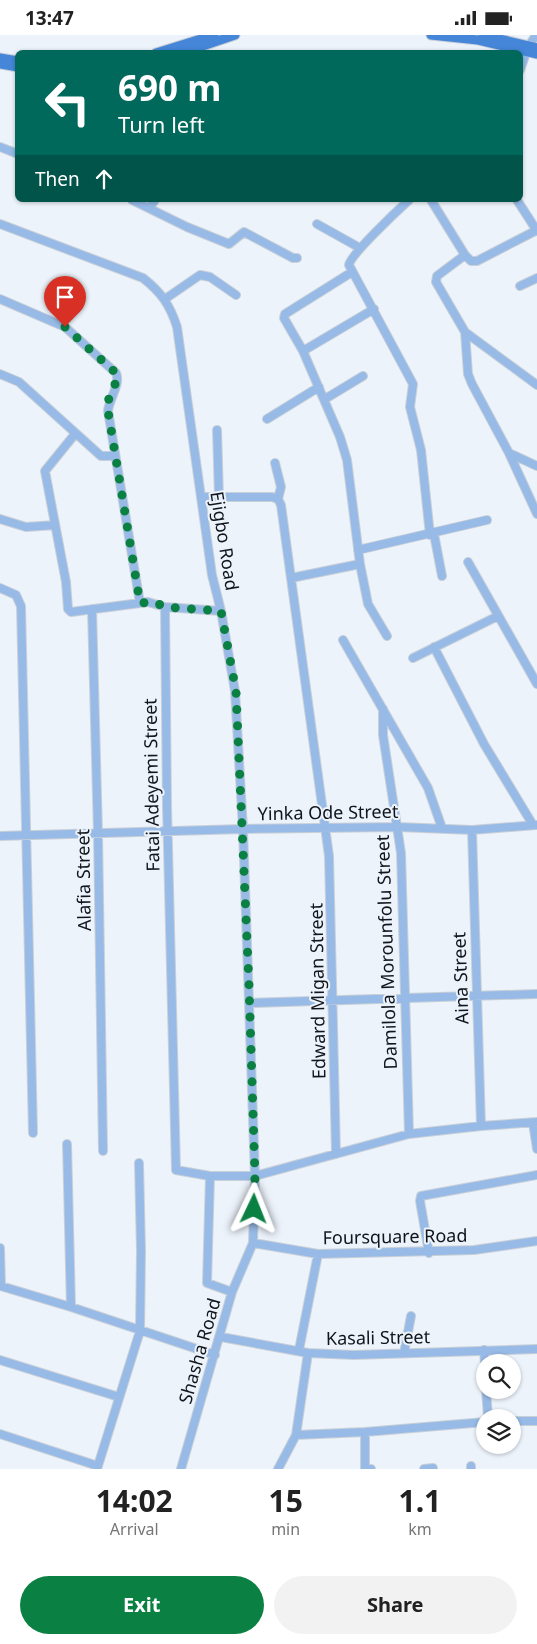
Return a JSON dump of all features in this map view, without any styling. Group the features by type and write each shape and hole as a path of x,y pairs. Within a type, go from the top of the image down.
{"main road":[{"path":"164,50 191,39 214,35"},
{"path":"191,50 235,35"},
{"path":"431,35 531,49"},
{"path":"483,35 531,49 537,54"},
{"path":"0,58 15,60"},
{"path":"0,64 15,66"}],"street":[{"path":"523,64 536,35"},
{"path":"0,147 15,152"},
{"path":"136,202 187,227 229,244 244,232 293,258 298,258"},
{"path":"149,208 154,202"},
{"path":"406,202 349,261 352,272 374,309 413,384 410,407 422,450 432,534 442,576"},
{"path":"432,202 464,255 471,261 477,261 537,231 518,202"},
{"name":"Ejigbo Road","path":"0,224 143,278 156,288 165,299 176,327 212,575 221,611 236,691 250,1003 255,1176 253,1243"},
{"path":"317,224 360,248"},
{"path":"464,255 436,279 465,332 468,374 495,431 509,453 537,514"},
{"path":"352,272 284,316 320,387 346,460 360,564 369,606 388,636"},
{"path":"165,299 200,275 210,277 236,295"},
{"path":"520,286 537,277"},
{"path":"0,299 65,327 116,373 117,381 108,401 108,411 140,603"},
{"path":"303,351 374,309"},
{"path":"465,332 537,385"},
{"path":"0,374 19,382 101,455 115,455"},
{"path":"325,399 363,376"},
{"path":"267,419 320,387"},
{"path":"217,430 219,497"},
{"path":"76,434 45,471 66,582 68,609 71,612 154,602 165,607 221,611"},
{"path":"509,453 537,466"},
{"name":"Edward Migan Street","path":"274,463 281,487 278,499 281,505 327,829 334,999 336,1154"},
{"path":"202,497 272,497 278,499"},
{"path":"0,519 26,527 55,525"},
{"path":"358,550 487,520"},
{"path":"468,562 537,684"},
{"path":"291,578 360,564"},
{"path":"0,588 16,595 20,606 33,1133"},
{"name":"Fatai Adeyemi Street","path":"165,607 176,1170 210,1176 255,1176 409,1134 481,1126 535,1123"},
{"name":"Alafia Street","path":"92,609 103,1151"},
{"path":"413,658 498,616"},
{"path":"343,640 428,788 442,828"},
{"path":"434,647 484,744 535,825"},
{"name":"Damilola Morounfolu Street","path":"383,709 383,735 401,853 409,1134"},
{"name":"Yinka Ode Street","path":"0,836 168,833 243,829 398,827 472,830 535,825"},
{"name":"Aina Street","path":"472,830 481,1126"},
{"path":"250,1003 537,994"},
{"path":"535,1123 537,1149"},
{"path":"67,1144 71,1307"},
{"path":"0,1434 97,1467 140,1331 142,1251 140,1163"},
{"path":"429,1253 421,1196 537,1175"},
{"path":"210,1176 207,1283 232,1293"},
{"name":"Foursquare Road","path":"253,1243 318,1254 474,1251 537,1241"},
{"name":"Shasha Road","path":"181,1469 221,1337 232,1293 253,1243"},
{"path":"0,1248 1,1286 215,1355"},
{"path":"299,1350 318,1254"},
{"path":"404,1353 411,1316"},
{"name":"Kasali Street","path":"221,1337 308,1353 354,1355 537,1349"},
{"path":"484,1350 484,1354"},
{"path":"278,1469 296,1435 308,1353"},
{"path":"0,1360 119,1397"},
{"path":"521,1421 537,1421"},
{"path":"296,1435 365,1432 476,1423"},
{"path":"365,1432 365,1469 371,1469"},
{"path":"424,1469 433,1468"}],"route":[{"path":"65,327 116,373 118,377 108,401 108,411 140,603 154,602 165,607 221,611 236,691 249,985 255,1176 254,1209"}]}
